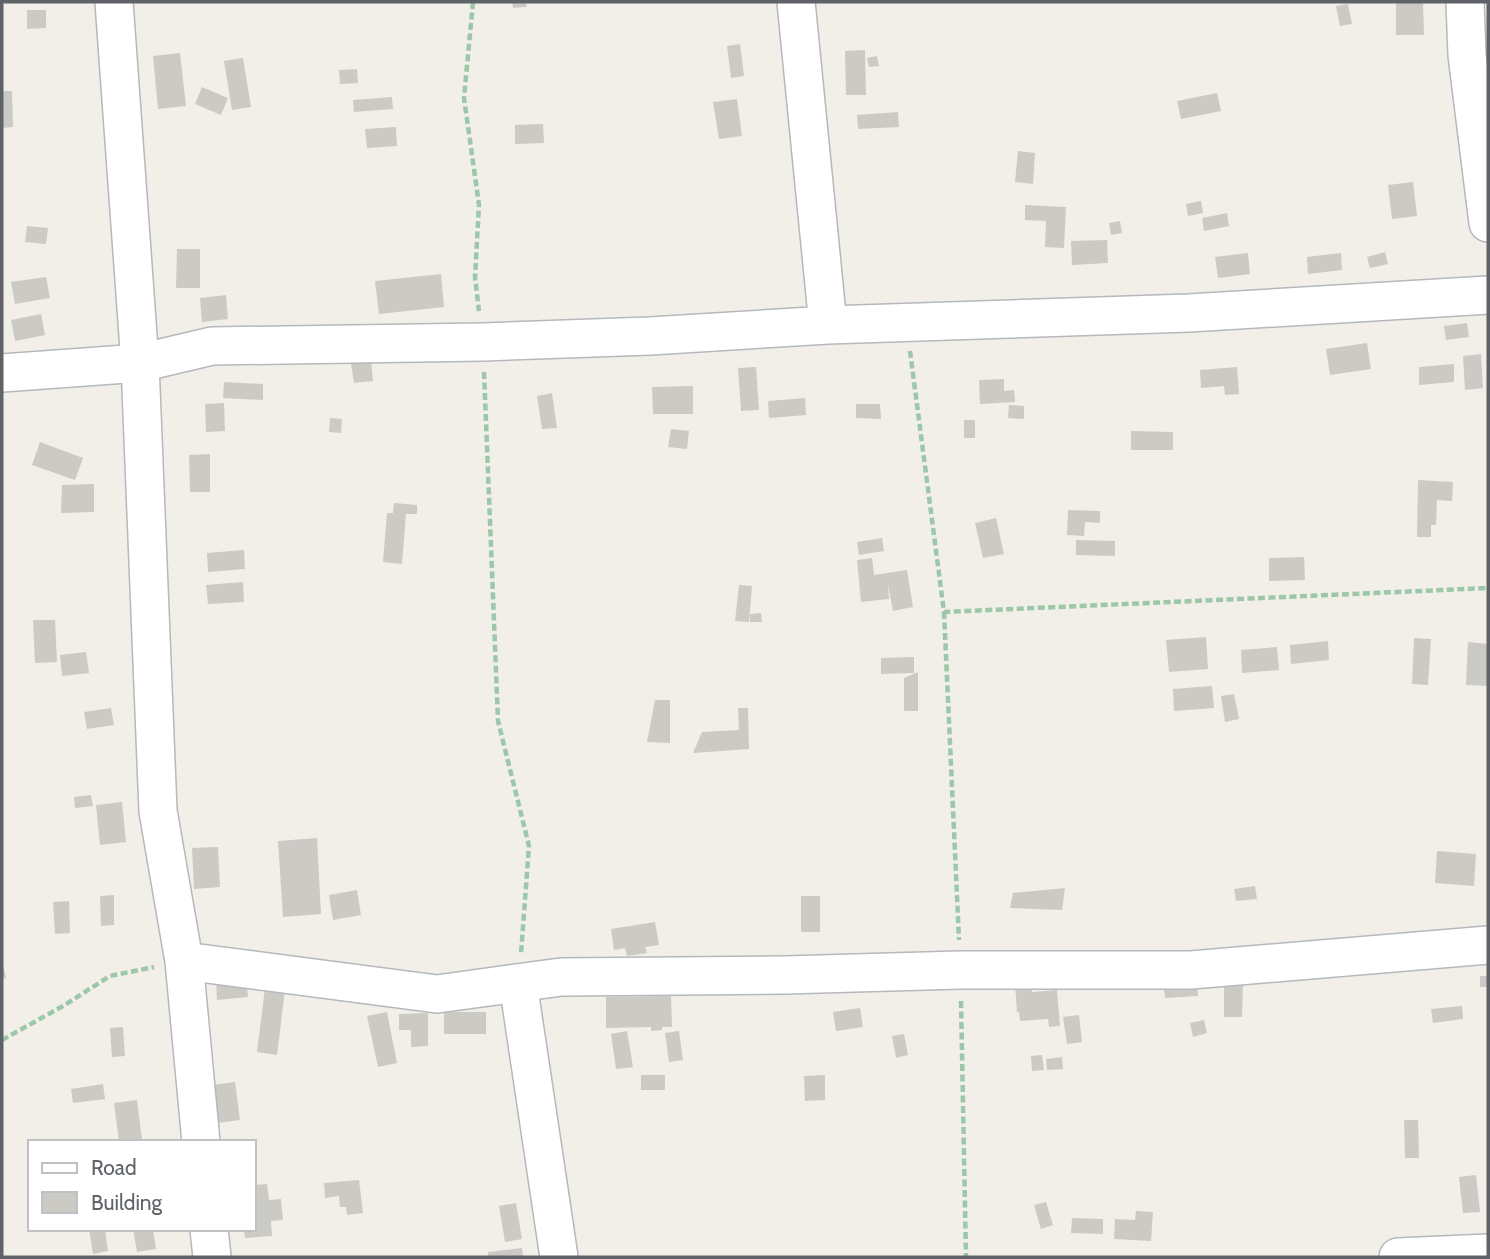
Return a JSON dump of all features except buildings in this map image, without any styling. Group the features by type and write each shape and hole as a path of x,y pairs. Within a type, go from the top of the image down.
{"street":[{"path":"114,2 140,363 158,811 184,961 201,1140"},
{"path":"796,2 828,325"},
{"path":"1465,2 1467,55 1488,223"},
{"path":"2,373 140,363 212,346 483,342 650,336 828,325 1189,313 1488,295"},
{"path":"184,961 437,994 561,977 960,970 1192,970 1488,945"},
{"path":"518,983 559,1257"},
{"path":"209,1231 212,1257"},
{"path":"1398,1257 1488,1253"}],"path":[{"path":"474,2 464,99 479,205 475,277 483,342 498,721 529,846 518,983"},
{"path":"907,323 944,612 960,970 965,1257"},
{"path":"944,612 1488,588"},
{"path":"2,1040 110,976 184,961"}]}
